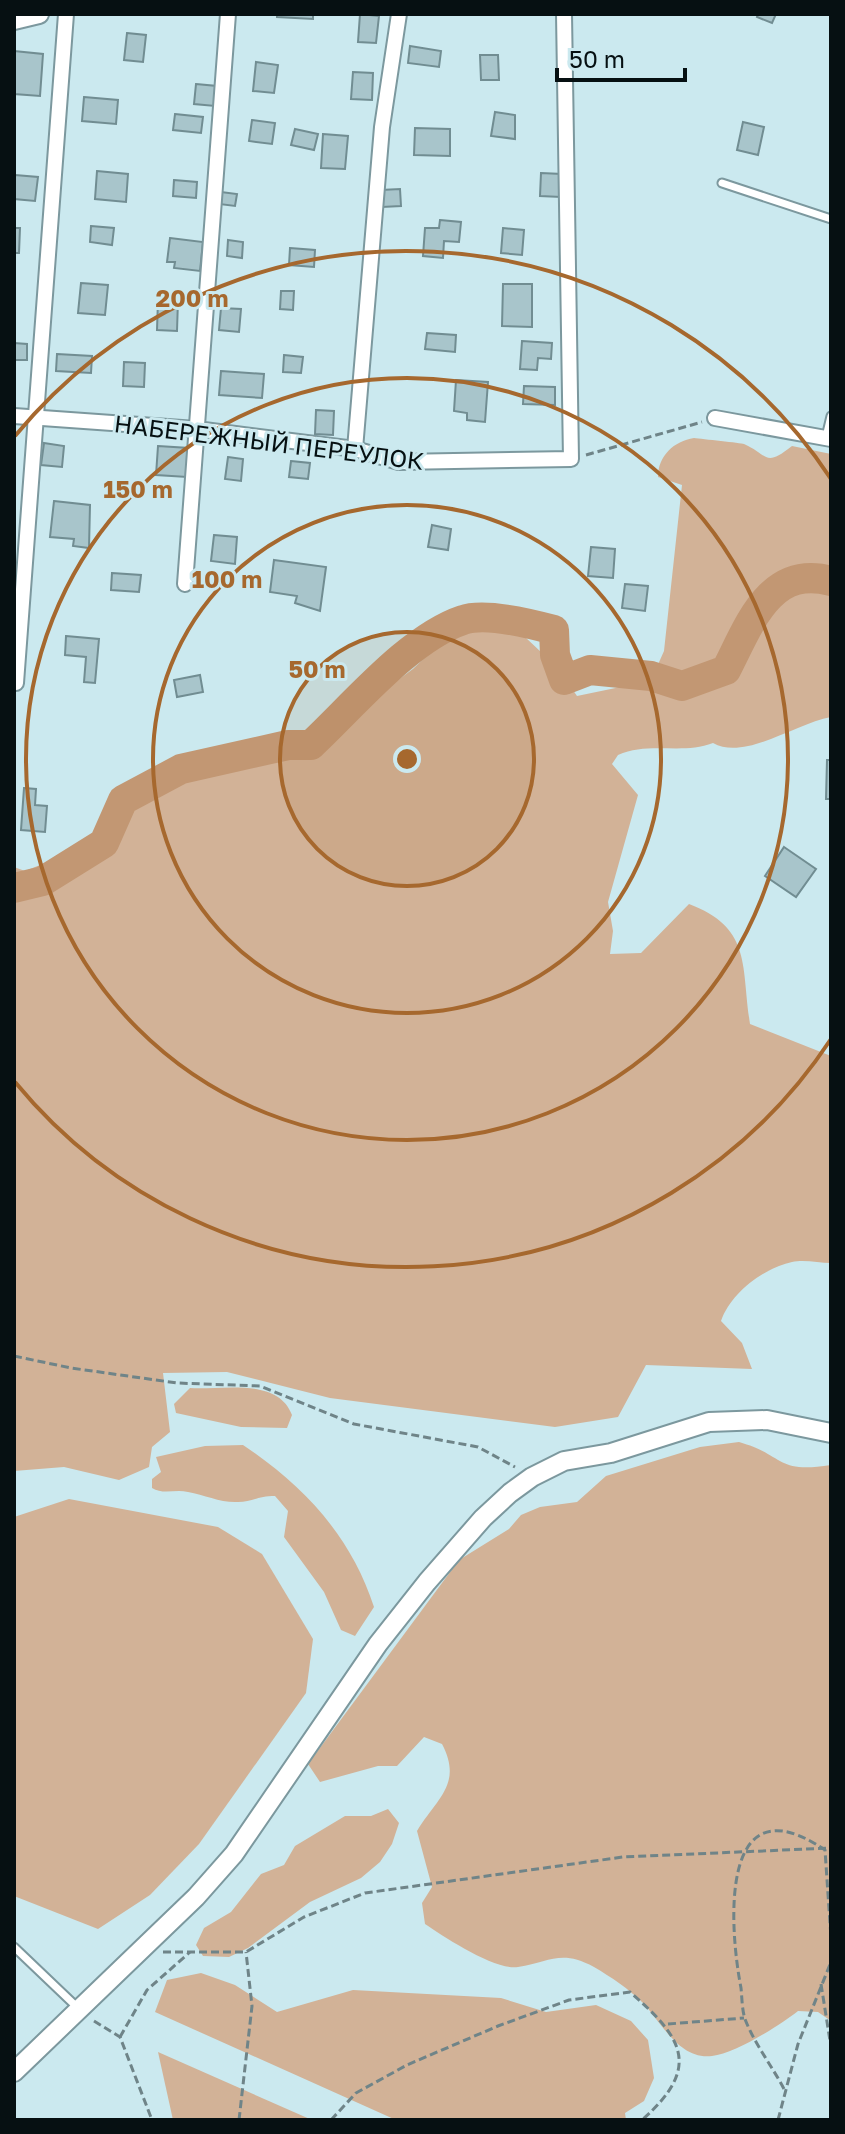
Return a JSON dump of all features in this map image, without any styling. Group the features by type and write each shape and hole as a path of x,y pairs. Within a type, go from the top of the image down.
{"street":[{"path":"14,20 39,14"},
{"path":"16,683 66,14"},
{"path":"185,584 228,14"},
{"path":"355,449 382,127 399,14"},
{"path":"564,14 571,459"},
{"name":"НАБЕРЕЖНЫЙ ПЕРЕУЛОК","path":"14,416 196,429 355,449 399,462 463,464 571,459"},
{"path":"715,418 828,438"},
{"path":"14,2072 196,1897 234,1854 378,1644 427,1582 483,1518 532,1477 564,1461 611,1453 726,1419 767,1420 831,1433"}],"lane":[{"path":"722,183 831,219"},
{"path":"828,438 831,416"},
{"path":"14,1947 80,2011"}],"path":[{"path":"571,459 715,418"},
{"path":"14,1356 71,1368 177,1383 260,1386 354,1424 478,1447 532,1477"},
{"path":"784,2089 744,2018 733,1936 733,1894 742,1851 760,1835 780,1829 802,1834 825,1850"},
{"path":"135,1955 246,1952 304,1917 365,1893 623,1857 831,1848"},
{"path":"825,1850 831,1938"},
{"path":"120,2037 147,1990 190,1952"},
{"path":"239,2120 252,2006 246,1952"},
{"path":"778,2120 784,2089 820,1982 831,1962"},
{"path":"820,1982 831,2047"},
{"path":"331,2120 356,2093 407,2065 569,2000 630,1992 667,2024 675,2039 679,2070 667,2098 642,2120"},
{"path":"80,2011 120,2037 152,2120"},
{"path":"667,2024 744,2018"}],"shaded area":[{"path":"694,438 744,444 771,458 792,446 831,454 831,717 740,747 713,743 689,748 642,749 618,755 612,764 638,795 608,902 613,931 610,954 641,953 689,904 724,925 734,937 743,966 750,1024 831,1056 831,1263 801,1261 781,1265 759,1276 732,1301 721,1321 742,1343 752,1369 646,1365 618,1417 555,1427 330,1398 227,1372 163,1373 170,1432 152,1447 149,1467 119,1480 64,1467 14,1471 14,867 25,871 70,853 157,788 214,758 256,741 295,756 413,669 451,633 489,622 525,637 558,668 577,696 630,685 648,687 664,651 682,485 658,477 659,469 668,451 680,442"},
{"path":"190,1388 262,1390 285,1403 292,1415 287,1428 241,1427 176,1413 174,1404"},
{"path":"739,1442 789,1465 831,1465 831,2021 818,2012 798,2011 745,2045 722,2054 700,2056 681,2046 638,1998 594,1967 573,1959 556,1958 508,1967 470,1952 425,1924 422,1903 432,1887 417,1831 449,1780 448,1758 442,1744 424,1737 397,1766 378,1766 320,1782 308,1764 459,1560 509,1529 521,1515 540,1507 577,1502 606,1476 700,1447"},
{"path":"243,1445 286,1478 339,1535 374,1607 355,1636 341,1630 324,1592 284,1537 288,1511 275,1496 232,1502 152,1488 152,1479 161,1472 156,1457 205,1446"},
{"path":"69,1499 218,1527 262,1554 313,1639 306,1693 199,1844 150,1895 98,1929 14,1896 14,1517"},
{"path":"388,1809 399,1823 392,1844 380,1862 361,1878 310,1902 248,1948 229,1957 203,1956 196,1945 204,1928 231,1912 261,1874 284,1865 295,1846 345,1816 371,1816"},
{"path":"201,1973 235,1985 277,2012 353,1990 501,1998 546,2012 596,2005 631,2021 648,2040 654,2078 644,2101 625,2113 626,2120 396,2120 155,2012 167,1980"},
{"path":"158,2052 312,2120 173,2120"}],"building":[{"path":"277,14 313,14 313,19 277,17"},
{"path":"360,14 379,16 376,43 358,42"},
{"path":"758,14 776,14 772,23 757,17"},
{"path":"127,33 146,35 143,62 124,60"},
{"path":"410,46 441,51 439,67 408,63"},
{"path":"14,51 43,54 40,96 14,94"},
{"path":"480,55 498,55 499,80 481,80"},
{"path":"256,62 278,65 274,93 253,91"},
{"path":"353,72 373,73 372,100 351,99"},
{"path":"196,84 217,86 215,106 194,104"},
{"path":"84,97 118,100 116,124 82,121"},
{"path":"495,112 515,115 515,139 491,136"},
{"path":"175,114 203,117 201,133 173,130"},
{"path":"252,120 275,123 272,144 249,141"},
{"path":"743,122 764,127 758,155 737,150"},
{"path":"415,128 450,129 450,156 414,155"},
{"path":"295,129 318,134 314,150 291,145"},
{"path":"323,134 348,136 345,169 321,168"},
{"path":"97,171 128,174 126,202 95,199"},
{"path":"541,173 562,174 561,197 540,196"},
{"path":"15,175 38,177 35,201 14,199"},
{"path":"174,180 197,182 196,198 173,196"},
{"path":"400,189 401,206 382,207 381,190"},
{"path":"221,192 237,194 235,206 219,204"},
{"path":"440,220 461,222 459,242 444,241 443,258 423,256 425,228 439,228"},
{"path":"91,226 114,228 112,245 90,242"},
{"path":"14,228 20,228 19,253 14,253"},
{"path":"503,228 524,230 522,255 501,253"},
{"path":"170,238 203,242 200,271 174,268 175,262 167,262"},
{"path":"228,240 243,242 242,258 227,256"},
{"path":"290,248 315,250 314,267 289,265"},
{"path":"81,283 108,285 105,315 78,313"},
{"path":"503,284 532,284 532,327 502,326"},
{"path":"281,291 294,291 293,310 280,309"},
{"path":"158,300 178,300 177,331 157,330"},
{"path":"221,308 241,309 239,332 219,330"},
{"path":"427,333 456,335 455,352 425,349"},
{"path":"522,341 552,343 551,359 538,358 537,370 520,369"},
{"path":"14,343 27,344 27,360 14,360"},
{"path":"57,354 92,356 91,373 56,371"},
{"path":"284,355 303,357 301,373 283,372"},
{"path":"124,362 145,363 144,387 123,386"},
{"path":"221,371 264,374 262,398 219,395"},
{"path":"456,380 488,382 485,422 467,420 467,413 454,411"},
{"path":"524,386 555,387 555,405 523,404"},
{"path":"316,410 334,411 333,435 315,434"},
{"path":"44,443 64,446 62,467 41,465"},
{"path":"158,446 189,448 187,477 156,475"},
{"path":"228,457 243,459 241,481 225,479"},
{"path":"291,461 310,463 308,479 289,477"},
{"path":"54,501 90,505 89,548 73,546 74,539 50,537"},
{"path":"432,525 451,529 448,550 428,547"},
{"path":"214,535 237,537 235,564 211,561"},
{"path":"591,547 615,549 613,578 588,576"},
{"path":"274,560 326,567 320,611 295,603 297,596 270,592"},
{"path":"112,573 141,575 139,592 111,590"},
{"path":"625,584 648,586 645,611 622,608"},
{"path":"66,636 99,639 95,683 84,682 86,657 65,655"},
{"path":"200,675 203,692 177,697 174,680"},
{"path":"827,760 831,760 831,799 826,799"},
{"path":"24,788 36,789 35,805 47,806 45,832 21,830"},
{"path":"784,847 816,869 796,897 765,876"}],"waterway":[{"path":"14,888 43,881 104,843 123,800 181,769 288,745 311,745 402,657 443,629 463,620 496,618 554,630 555,655 564,680 590,670 651,676 682,686 726,670 753,618 777,590 810,578 831,581"}]}
